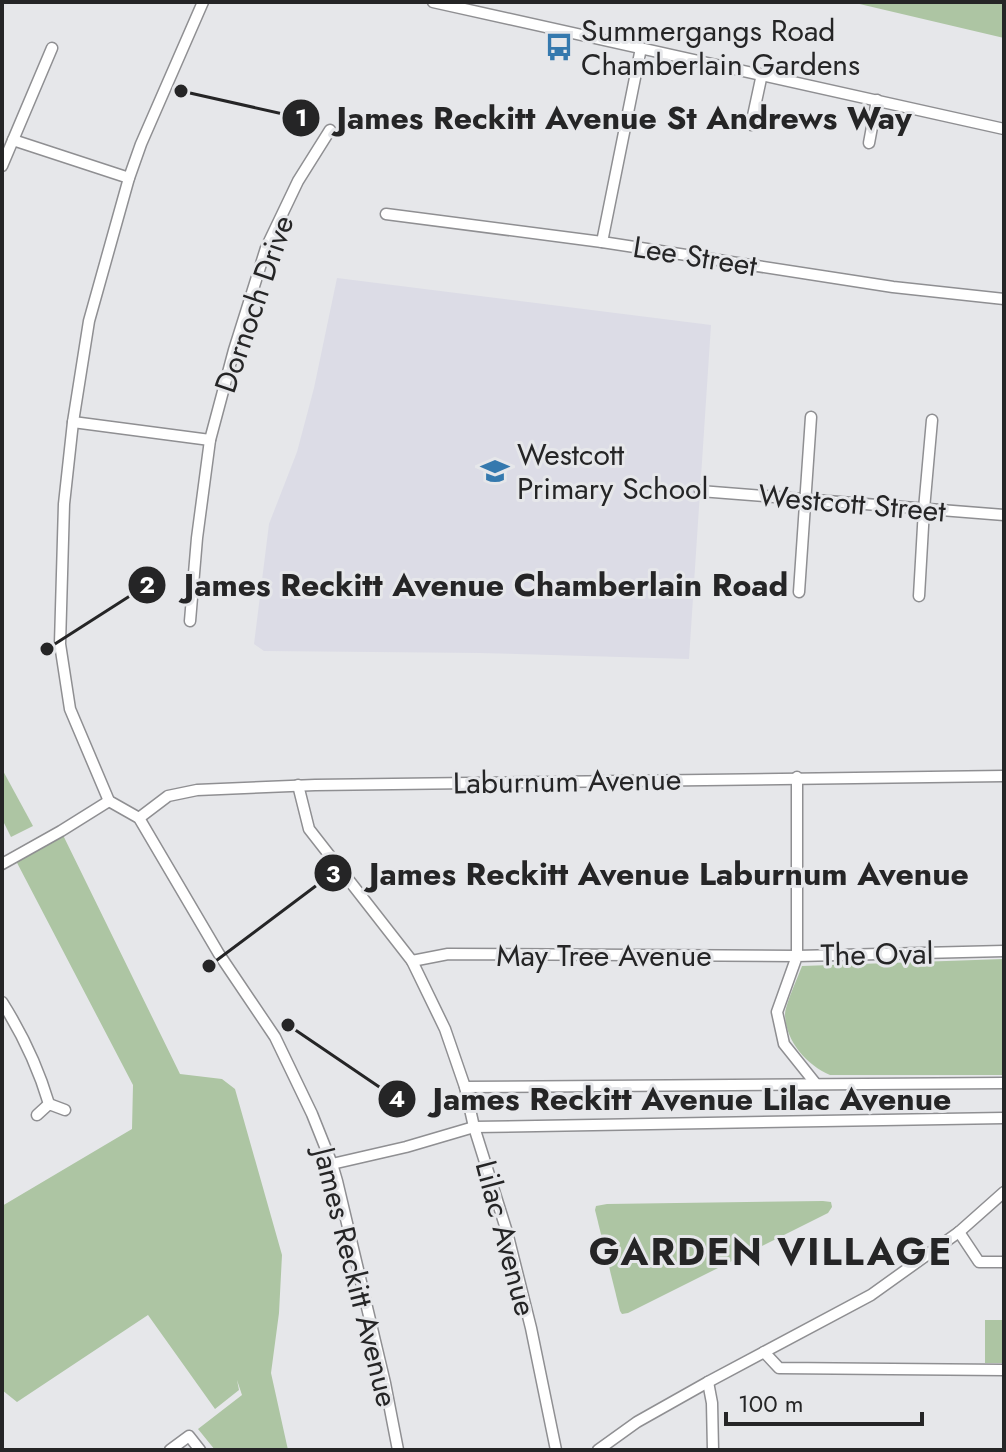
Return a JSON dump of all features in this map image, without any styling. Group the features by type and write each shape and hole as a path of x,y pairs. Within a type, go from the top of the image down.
{"street":[{"path":"2,864 109,801 70,709 60,644 64,504 73,422 89,321 129,178 203,2"},
{"path":"433,2 1004,129"},
{"path":"2,166 52,48"},
{"path":"602,242 641,48"},
{"path":"751,125 762,74"},
{"path":"869,143 877,100"},
{"name":"Dornoch Drive","path":"190,621 210,440 234,350 266,248 298,181 330,130"},
{"path":"13,140 129,178"},
{"name":"Lee Street","path":"386,214 602,242 893,287 1004,299"},
{"path":"799,592 811,417"},
{"path":"919,596 932,420"},
{"path":"73,422 210,440"},
{"name":"Westcott Street","path":"700,491 1004,515"},
{"path":"177,606 191,607"},
{"name":"Laburnum Avenue","path":"139,818 168,796 189,790 298,785 1004,776"},
{"path":"797,777 797,956"},
{"name":"Lilac Avenue","path":"298,785 309,829 412,961 445,1029 465,1087 516,1269 556,1450"},
{"name":"James Reckitt Avenue","path":"109,801 139,818 219,954 275,1037 312,1114 332,1164 398,1450"},
{"name":"The Oval","path":"816,1084 784,1044 777,1012 797,956 1004,951"},
{"name":"May Tree Avenue","path":"412,961 448,954 797,956"},
{"path":"2,1002 40,1072 49,1104"},
{"path":"465,1087 1004,1083"},
{"path":"49,1104 65,1110"},
{"path":"37,1115 49,1104"},
{"path":"332,1164 474,1127 1004,1118"},
{"path":"598,1450 637,1422 871,1295 959,1232 1004,1192"},
{"path":"959,1232 979,1262 1004,1262"},
{"path":"764,1352 779,1368 1004,1370"},
{"path":"708,1382 712,1403 713,1450"},
{"path":"170,1450 189,1436 200,1450"}],"shaded area":[{"name":"Westcott Primary School","path":"337,278 711,325 689,659 264,651 254,644 269,524 297,452"}],"green space":[{"path":"851,2 1004,2 1004,38"},
{"path":"2,769 33,826 11,837 2,819"},
{"path":"61,831 180,1074 222,1079 235,1089 282,1255 271,1373 288,1450 215,1450 198,1429 242,1395 237,1380 239,1390 215,1409 148,1315 17,1402 2,1390 2,1206 132,1129 133,1085 14,857"},
{"path":"1004,959 1004,1075 830,1075 806,1059 786,1025 789,998 802,966"},
{"path":"831,1202 828,1213 628,1313 622,1314 620,1311 596,1206"},
{"path":"985,1320 1004,1320 1004,1363 985,1363"}],"place":[{"name":"Summergangs Road Chamberlain Gardens","path":"559,47"},
{"name":"James Reckitt Avenue St Andrews Way","path":"181,91"},
{"name":"Westcott Primary School","path":"495,471"},
{"name":"James Reckitt Avenue Chamberlain Road","path":"47,649"},
{"name":"James Reckitt Avenue Laburnum Avenue","path":"209,966"},
{"name":"James Reckitt Avenue Lilac Avenue","path":"288,1025"}],"district":[{"name":"GARDEN VILLAGE","path":"771,1251"}]}
